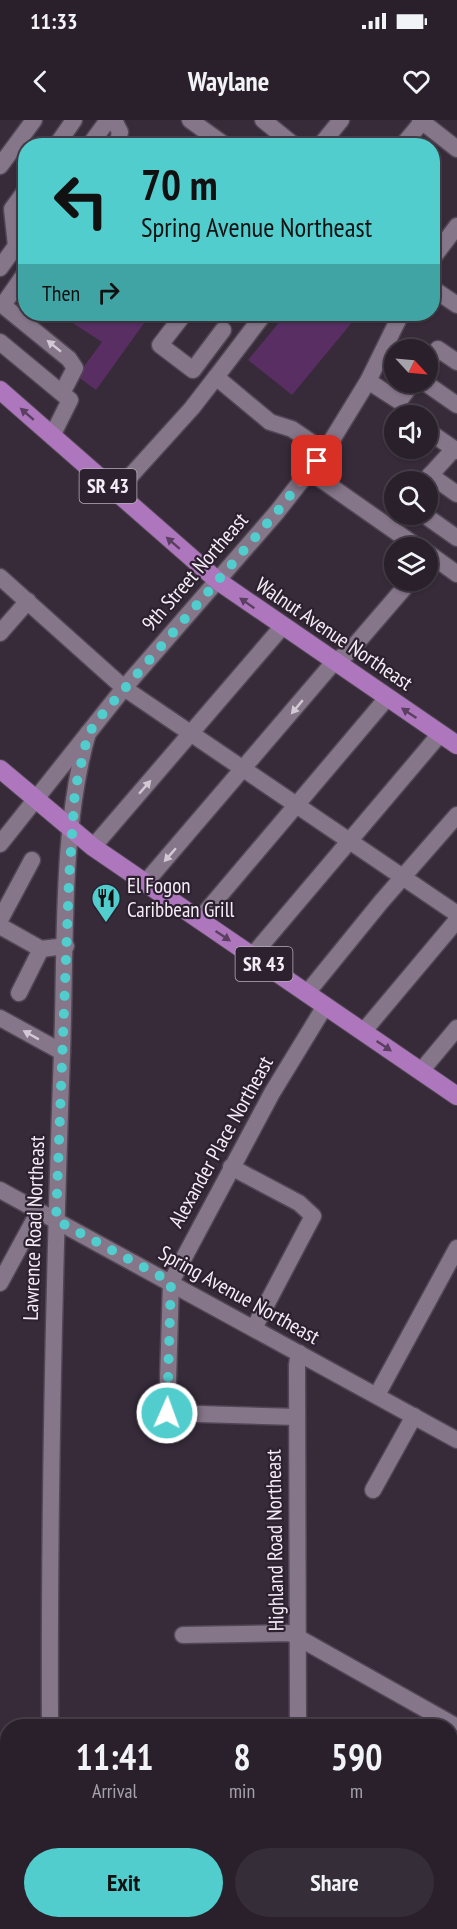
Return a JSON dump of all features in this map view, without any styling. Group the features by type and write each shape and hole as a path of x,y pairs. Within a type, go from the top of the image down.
{"main road":[{"name":"Walnut Avenue Northeast","path":"0,390 218,580 282,627 457,746"},
{"name":"SR 43","path":"0,769 93,847 457,1096"}],"street":[{"path":"21,138 34,120"},
{"path":"62,138 74,120"},
{"path":"95,138 108,120"},
{"path":"114,120 120,132 119,138"},
{"path":"190,120 215,138"},
{"path":"263,120 285,138"},
{"path":"327,138 342,120"},
{"path":"408,138 421,121 457,149"},
{"path":"0,166 18,142"},
{"path":"10,252 12,209 18,201"},
{"path":"440,249 456,229"},
{"path":"18,283 1,304 18,318"},
{"path":"440,293 457,304"},
{"path":"22,321 69,359 75,368 62,393"},
{"path":"179,321 160,345 193,370 223,330"},
{"path":"116,492 192,408 259,321"},
{"name":"9th Street Northeast","path":"0,844 124,688 309,471 368,381 398,321"},
{"path":"0,342 70,400 52,436"},
{"path":"438,349 457,362"},
{"path":"216,377 270,422 292,429 324,451"},
{"path":"368,381 399,405"},
{"path":"438,392 457,405"},
{"path":"434,471 455,450 438,438"},
{"path":"309,471 384,515"},
{"path":"438,484 457,494"},
{"path":"396,525 408,537"},
{"path":"438,525 457,538"},
{"path":"438,562 457,574"},
{"path":"0,577 124,688 457,914"},
{"path":"145,883 334,662 350,652 402,591"},
{"path":"0,633 28,601"},
{"path":"93,847 282,627"},
{"path":"199,920 387,698"},
{"name":"Lawrence Road Northeast","path":"50,1719 50,1486 56,1220 66,946 78,766 88,734"},
{"path":"252,956 440,734"},
{"path":"307,993 457,815"},
{"path":"0,920 32,860"},
{"path":"363,1032 457,920"},
{"path":"0,926 41,950 66,946"},
{"path":"19,993 41,950"},
{"name":"Alexander Place Northeast","path":"297,1418 167,1413 171,1282 231,1167 325,1006"},
{"path":"0,1018 62,1052"},
{"path":"421,1071 457,1028"},
{"path":"231,1167 299,1203 313,1216 254,1328"},
{"name":"Spring Avenue Northeast","path":"0,1190 457,1440"},
{"path":"0,1284 39,1210"},
{"path":"377,1395 457,1248"},
{"name":"Highland Road Northeast","path":"298,1719 297,1365 299,1353"},
{"path":"372,1490 414,1416"},
{"path":"183,1635 290,1633 443,1719"},
{"path":"301,1929 310,1929"}],"building":[{"path":"70,321 146,321 96,390 77,376 102,342"},
{"path":"280,321 353,321 292,395 248,360"}],"place":[{"name":"El Fogon Caribbean Grill","path":"106,924"}],"route":[{"path":"167,1413 171,1282 56,1220 69,879 78,766 88,734 101,716 277,512 317,461"}]}
